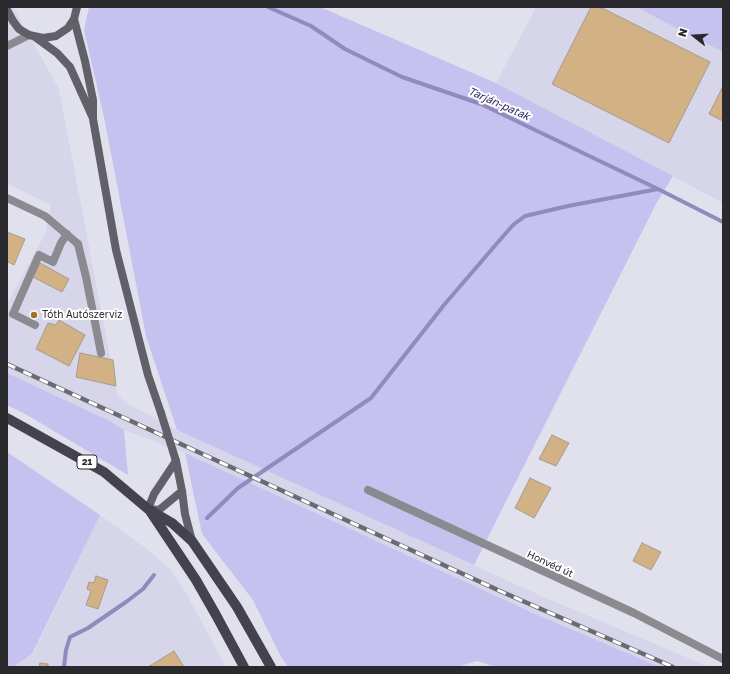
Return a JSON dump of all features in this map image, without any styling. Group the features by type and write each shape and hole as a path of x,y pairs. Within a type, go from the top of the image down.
{"main road":[{"path":"32,36 50,38 56,36 68,28 74,20 77,7"},
{"path":"7,10 19,29 57,53 70,67 93,119"},
{"path":"74,20 94,100 93,119 116,250 146,367 176,461 185,514 192,541"},
{"name":"21","path":"7,418 104,472 148,509 172,523 192,541 237,607 271,667"},
{"path":"176,461 154,494 148,509 159,510 182,491"},
{"name":"21","path":"148,509 196,580 244,667"}],"street":[{"path":"7,46 32,36"},
{"path":"7,198 45,216 78,244 101,353"},
{"path":"35,325 13,314 39,255 53,262 61,243 67,234"},
{"name":"Honvéd út","path":"368,490 634,613 723,659"}],"shaded area":[{"path":"7,7 13,7 59,89 117,394 126,403 177,430 548,599 710,667 660,667 531,612 185,453 124,430 108,420 7,373 7,304 45,234 51,205 7,183"},
{"path":"89,7 320,7 496,83 673,176 657,202 474,565 177,430 146,336 104,117 84,30"},
{"path":"536,7 723,7 723,203 496,83"},
{"path":"636,7 723,7 723,52"},
{"path":"7,373 108,420 124,430 128,475 27,415 7,405"},
{"path":"7,452 100,515 32,654 13,667 7,667"},
{"path":"185,453 531,612 660,667 496,667 477,661 457,667 288,667 280,655 253,600 202,534"},
{"path":"100,515 147,549 169,568 186,593 226,667 13,667 33,654"}],"building":[{"path":"591,7 600,7 710,62 669,143 552,84"},
{"path":"723,86 723,121 709,114"},
{"path":"7,232 25,239 14,265 8,262 7,265"},
{"path":"40,263 69,279 62,292 33,277"},
{"path":"59,320 85,335 69,366 36,349 48,323 56,325"},
{"path":"80,353 113,360 116,386 76,377"},
{"path":"552,435 569,443 556,466 539,459"},
{"path":"530,478 551,488 534,518 515,508"},
{"path":"642,543 661,552 651,570 633,561"},
{"path":"96,576 108,580 98,609 86,605 91,591 87,589 89,582 94,583"},
{"path":"174,651 184,667 148,667"},
{"path":"40,663 48,664 48,667 39,667"}],"waterway":[{"name":"Tarján-patak","path":"268,7 311,26 345,49 402,77 481,104 723,222"},
{"path":"207,518 238,488 371,398 444,305 513,225 525,216 568,206 658,189"},
{"path":"64,667 66,650 70,637 88,628 126,602 143,589 154,575"}],"railway":[{"path":"7,364 500,591 673,667"}],"place":[{"name":"Tóth Autószerviz","path":"34,315"}]}
